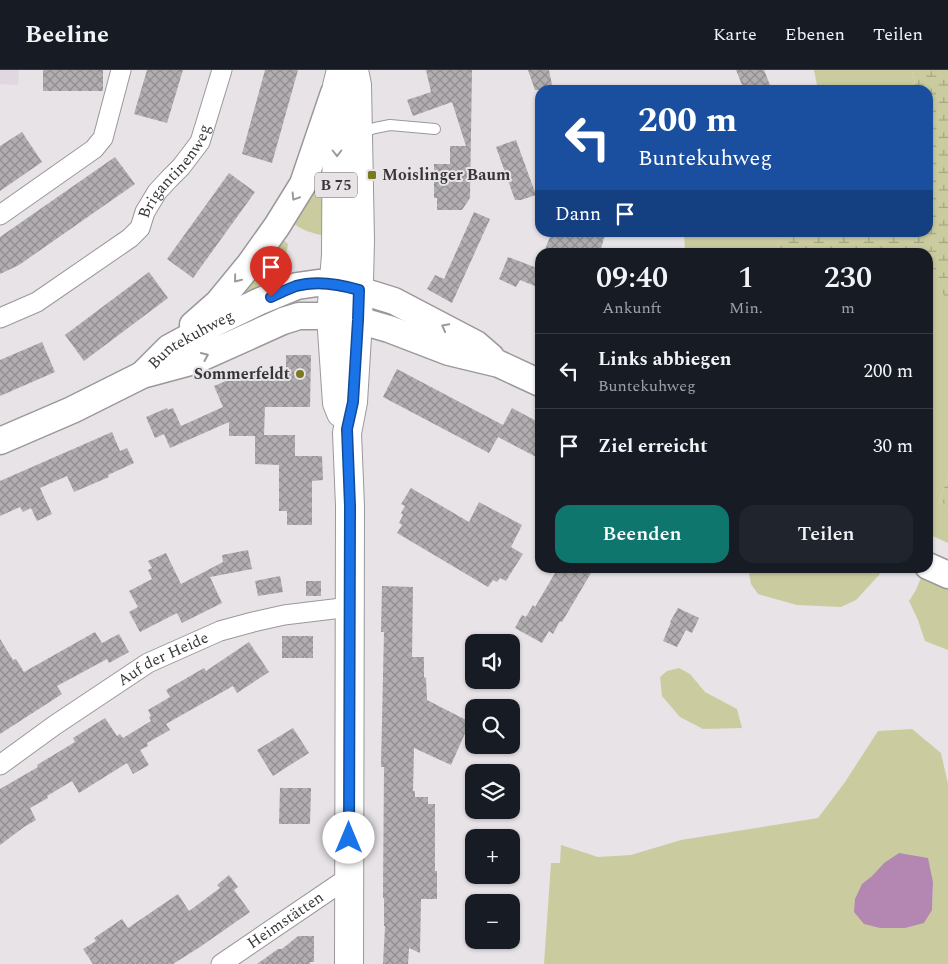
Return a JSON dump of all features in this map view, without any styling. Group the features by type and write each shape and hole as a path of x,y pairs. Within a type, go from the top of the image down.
{"main road":[{"name":"B 75","path":"344,75 358,85 360,256 332,316 337,403 347,429"},
{"name":"B 75","path":"344,75 336,256 358,320 353,402 347,429 350,506 349,964"},
{"path":"169,348 218,303 250,264 277,226 303,184 344,75"},
{"name":"Buntekuhweg","path":"142,375 169,348 219,321 297,286 318,283 346,287 394,301 476,344 499,364"},
{"name":"Buntekuhweg","path":"0,441 72,410 142,375 194,361 299,316 332,316 358,320 389,329 449,352 499,364"},
{"path":"499,364 535,381"},
{"path":"933,568 948,575"}],"street":[{"path":"0,215 94,149 103,138 121,70"},
{"name":"Brigantinenweg","path":"0,318 37,302 130,238 140,228 145,212 157,192 181,167 200,142 222,70"},
{"name":"Auf der Heide","path":"0,765 55,725 148,663 220,631 284,616 350,607"},
{"name":"Heimstätten","path":"221,964 349,877"}],"lane":[{"path":"358,134 390,125 435,129"}],"shaded area":[{"path":"0,70 19,70 18,85 0,84"},
{"path":"899,853 928,858 933,882 932,910 924,923 905,928 880,928 864,924 854,912 855,899 862,884 884,863"}],"green space":[{"path":"814,70 912,70 915,85 817,85"},
{"path":"912,70 948,70 948,301 933,279 933,248 777,248 782,237 933,237 933,85 915,85"},
{"path":"324,155 324,236 303,229 292,222"},
{"path":"684,237 782,237 777,248 685,248"},
{"path":"281,238 288,244 281,281 235,299"},
{"path":"933,278 948,301 948,477 939,502 948,505 948,543 933,536"},
{"path":"948,477 948,505 939,502"},
{"path":"880,573 856,600 841,607 797,605 758,594 751,584 749,574"},
{"path":"922,575 948,586 948,650 925,641 909,601"},
{"path":"679,668 690,674 705,692 737,709 742,728 703,729 680,717 662,696 660,677 667,671"},
{"path":"912,729 941,753 948,784 948,964 544,964 551,863 560,863 561,845 598,857 631,855 681,840 818,818 845,782 878,731","holes":["884,863 933,882 932,910 905,928 894,927 862,885"]}],"building":[{"path":"43,70 103,70 103,91 43,91"},
{"path":"147,70 183,70 167,123 134,114"},
{"path":"265,70 298,70 272,163 242,154"},
{"path":"426,70 472,70 470,198 462,210 437,210 437,198 434,198 434,164 450,164 450,146 466,146 452,102 413,116 407,100 431,92"},
{"path":"528,70 549,70 552,85 535,85 535,90"},
{"path":"736,70 764,70 770,85 742,85"},
{"path":"22,132 42,162 0,191 0,146"},
{"path":"516,140 535,195 515,200 496,147"},
{"path":"115,157 135,184 19,265 0,274 0,237"},
{"path":"229,173 255,192 193,278 167,259"},
{"path":"474,212 490,219 452,303 427,289 435,275 444,279"},
{"path":"550,237 604,237 601,248 546,248"},
{"path":"508,257 535,267 535,286 520,280 516,287 499,279"},
{"path":"149,272 168,298 84,361 65,335"},
{"path":"42,342 55,372 0,396 0,360"},
{"path":"286,355 311,355 310,407 265,407 264,435 295,435 295,456 322,456 323,480 312,481 312,525 287,525 287,511 279,511 279,465 255,464 255,436 229,436 229,422 170,448 164,434 155,438 146,417 167,408 168,410 173,408 181,426 223,407 214,386 240,375 265,374 265,371 286,371"},
{"path":"397,369 503,425 512,408 535,420 535,456 498,437 489,453 383,397"},
{"path":"112,432 120,451 127,448 134,463 108,475 109,477 74,492 67,476 40,488 52,514 37,521 31,508 23,512 20,507 0,516 0,481"},
{"path":"411,488 469,522 479,502 522,525 511,547 523,554 506,581 500,578 497,582 493,580 488,587 397,533 402,525 399,523 405,506 401,504"},
{"path":"248,550 252,569 210,577 222,603 182,623 177,613 140,632 129,612 138,607 129,591 152,579 148,570 152,568 148,561 166,553 181,584 223,562 222,555"},
{"path":"555,573 591,573 562,622 560,621 553,634 549,631 542,643 515,628 522,615 526,617 533,605 535,607"},
{"path":"280,576 283,592 258,596 255,581"},
{"path":"306,581 321,581 321,596 306,596"},
{"path":"382,586 413,587 412,657 424,657 427,700 465,719 465,733 451,765 414,748 413,791 415,791 415,797 428,797 428,804 435,804 437,899 421,899 420,953 409,948 408,964 383,964 385,926 383,898 384,767 381,767 384,632 381,632"},
{"path":"678,608 699,618 692,633 686,630 677,647 663,641"},
{"path":"95,632 102,643 119,634 129,652 109,663 107,659 57,686 62,694 0,734 0,639 13,660 16,659 24,672"},
{"path":"282,636 313,636 313,658 282,658"},
{"path":"249,642 269,672 237,693 233,686 166,724 170,730 147,743 148,746 140,750 149,765 133,774 127,763 79,793 72,781 47,796 48,798 30,808 36,820 0,845 0,789 38,767 37,765 75,742 73,738 105,718 117,736 120,734 123,738 151,721 148,710 170,697 166,690 204,668 206,671"},
{"path":"293,728 309,753 273,776 257,750"},
{"path":"280,788 311,788 310,824 279,824"},
{"path":"229,875 238,887 234,890 250,912 173,964 93,964 83,949 96,941 94,938 122,919 128,928 178,894 189,911 220,888 217,885"},
{"path":"298,936 314,936 314,962 310,962 310,964 257,964 278,949 282,949"}],"place":[{"name":"Moislinger Baum","path":"372,175"},
{"name":"Sommerfeldt","path":"300,374"}],"route":[{"path":"271,297 297,286 318,283 334,284 359,290 353,402 347,429 350,506 349,838"}]}
